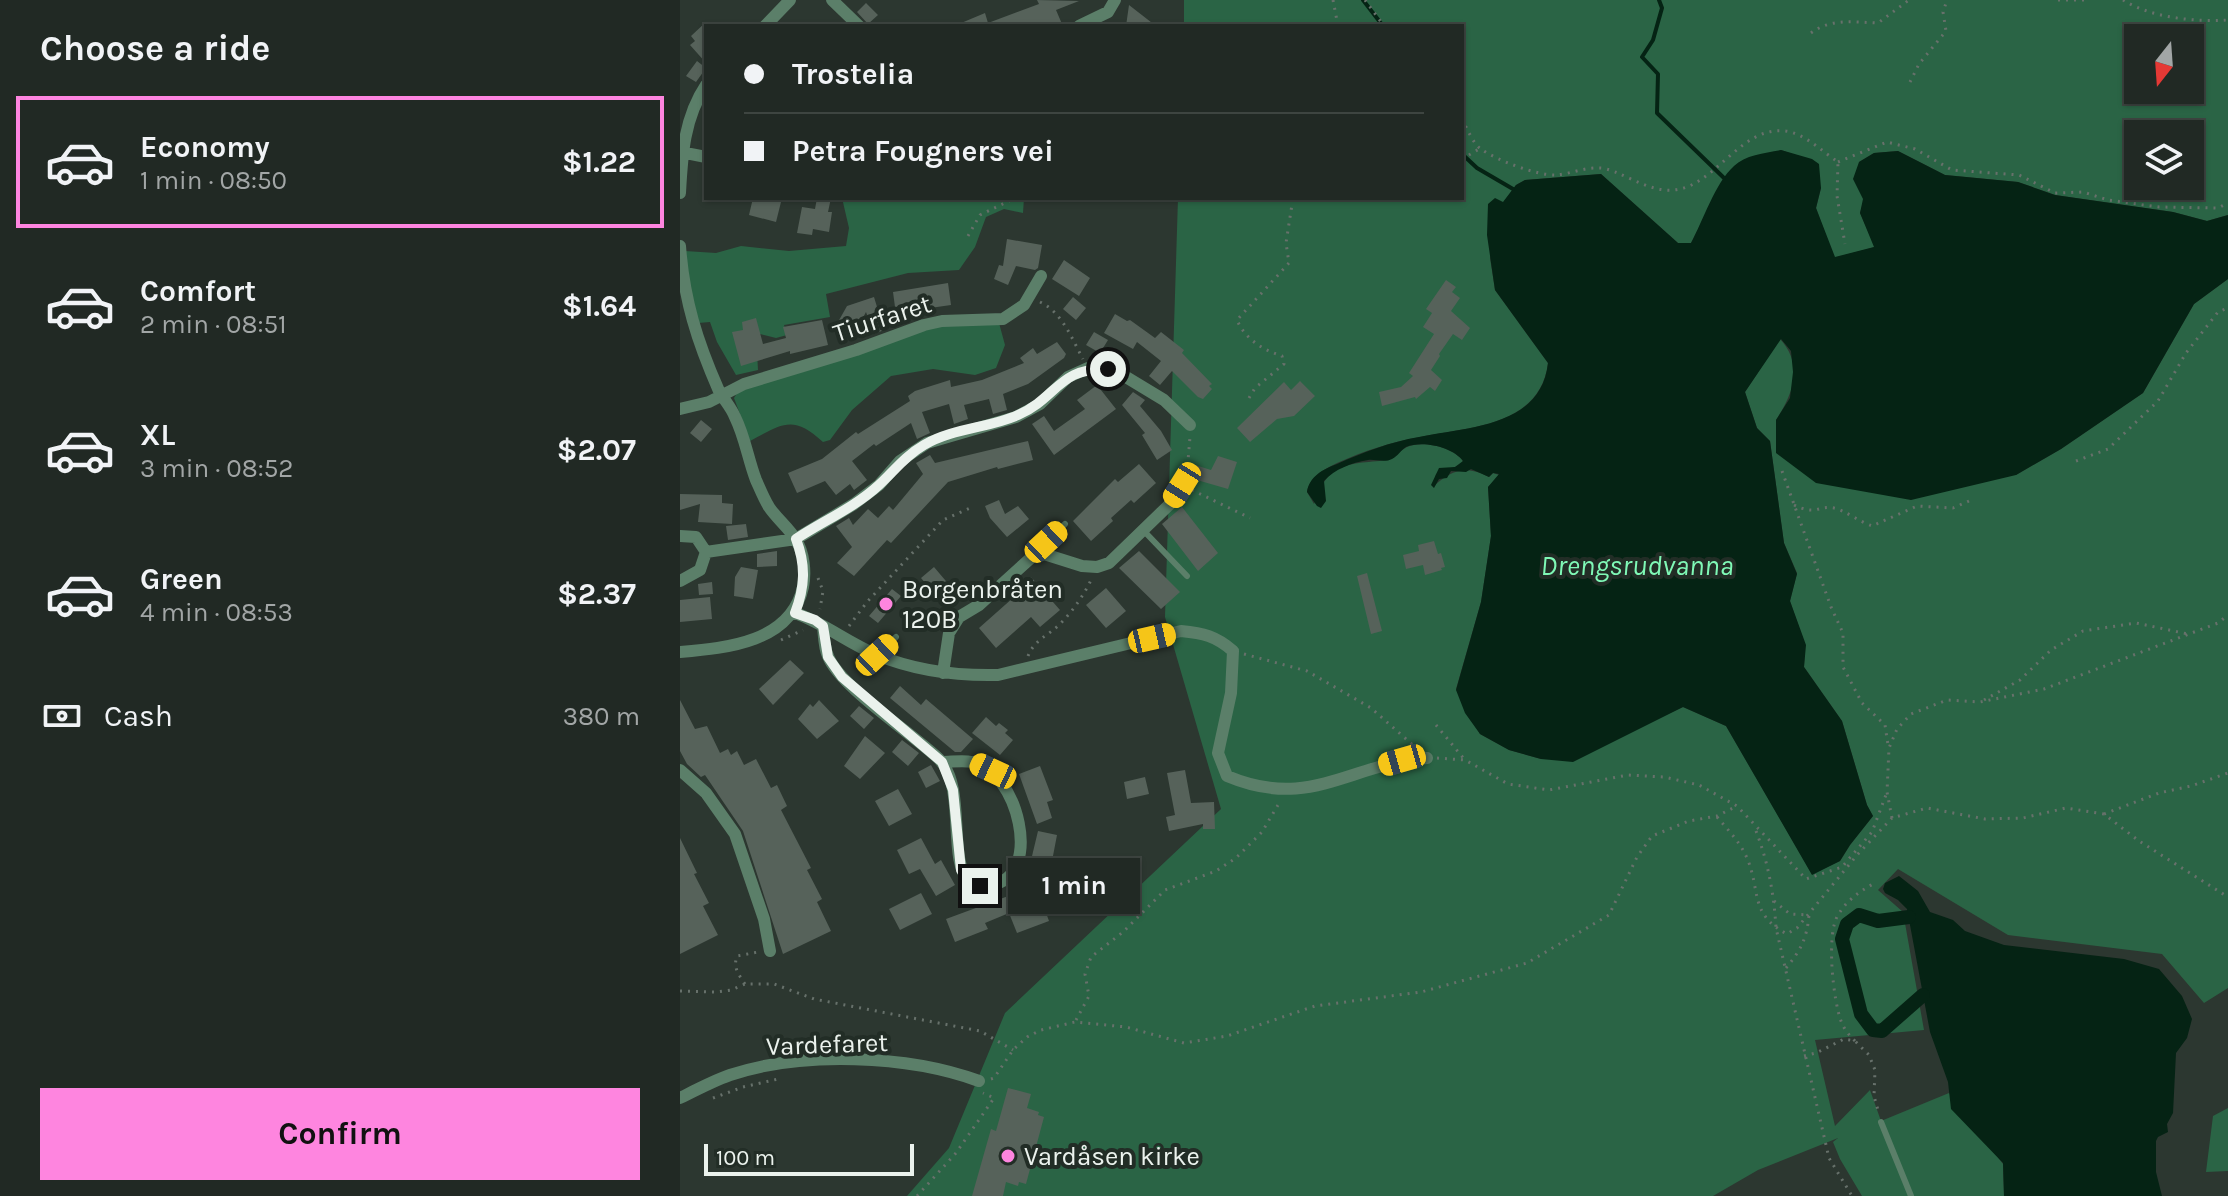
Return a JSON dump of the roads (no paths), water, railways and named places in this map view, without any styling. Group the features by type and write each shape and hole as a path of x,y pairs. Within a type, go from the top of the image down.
{"street":[{"path":"767,24 790,0"},
{"path":"832,0 857,24"},
{"path":"1083,24 1108,12 1115,0"},
{"path":"680,193 681,152 691,113 704,89"},
{"path":"681,152 704,157"},
{"path":"680,246 683,283 692,327 721,394 734,413 768,506 796,539 802,554 805,578 795,613 777,629 755,639 680,652"},
{"name":"Tiurfaret","path":"680,409 709,402 744,384 933,323 1003,319 1013,315 1030,297 1041,276"},
{"path":"706,552 796,539 854,504 879,485 900,461 927,443 1016,417 1040,404 1068,377 1088,368 1108,369 1126,377 1164,400 1190,425"},
{"path":"943,673 949,633 959,617 979,605 1033,556 1044,554 1082,566 1097,567 1109,563 1170,504 1182,485"},
{"path":"680,536 696,537 706,552"},
{"path":"680,581 700,570 706,552"},
{"path":"795,613 815,620 877,655 943,673 998,675 1181,631 1212,636 1233,651 1231,693 1218,753 1227,776 1269,789 1288,790 1327,784 1402,760 1427,758"},
{"path":"823,626 828,657 842,677 942,762 953,790 961,870 970,882 980,886 995,885 1007,879 1017,864 1020,845 1018,815 1008,789 993,771 973,762 942,762"},
{"path":"680,770 706,793 735,834 764,919 770,951"},
{"name":"Vardefaret","path":"680,1098 757,1068 819,1061 877,1060 918,1065 979,1086"}],"lane":[{"path":"1044,554 1046,542 1065,524"},
{"path":"1143,530 1187,576"},
{"path":"877,655 896,637"},
{"path":"1881,1122 1911,1196"}],"water":[{"name":"Drengsrudvanna","path":"1781,150 1819,164 1821,188 1816,208 1835,257 1874,247 1860,213 1863,199 1853,179 1859,162 1874,153 1898,151 1945,175 2018,182 2055,195 2173,212 2207,221 2228,215 2228,279 2194,304 2143,393 2061,449 2016,475 1911,500 1816,483 1776,453 1776,420 1790,398 1793,372 1791,351 1781,339 1745,392 1757,428 1770,441 1784,543 1797,574 1790,601 1806,645 1804,667 1842,721 1873,816 1840,861 1812,875 1726,726 1683,707 1573,762 1541,759 1509,750 1480,734 1465,713 1456,690 1481,602 1491,536 1488,487 1499,474 1493,473 1489,477 1471,469 1466,472 1451,471 1447,478 1439,479 1434,488 1431,485 1439,468 1455,467 1463,461 1445,449 1420,444 1406,447 1389,460 1362,461 1333,473 1324,481 1326,501 1321,508 1307,492 1314,478 1332,466 1408,439 1499,420 1517,412 1532,400 1542,384 1548,363 1495,290 1487,235 1488,204 1495,198 1503,202 1516,185 1525,180 1601,174 1678,243 1691,243 1727,173 1749,157"},
{"path":"1899,876 1918,891 1930,912 1953,920 1965,931 2004,945 2124,959 2159,969 2182,996 2192,1019 2187,1038 2176,1053 2173,1113 2167,1124 2168,1132 2156,1141 2156,1172 2162,1196 2004,1196 2003,1163 1951,1109 1948,1082 1930,1032 1907,909 1883,889 1885,883"}],"waterway":[{"path":"1363,0 1381,24"},
{"path":"1659,0 1662,8 1653,40 1642,57 1658,74 1657,113 1724,178"},
{"path":"1464,156 1477,168 1513,189"},
{"path":"1909,917 1878,921 1859,915 1847,924 1842,939 1861,1014 1873,1030 1882,1031 1923,995"}],"place":[{"name":"Borgenbråten 120B","path":"886,604"},
{"name":"Vardåsen kirke","path":"1008,1156"}]}
